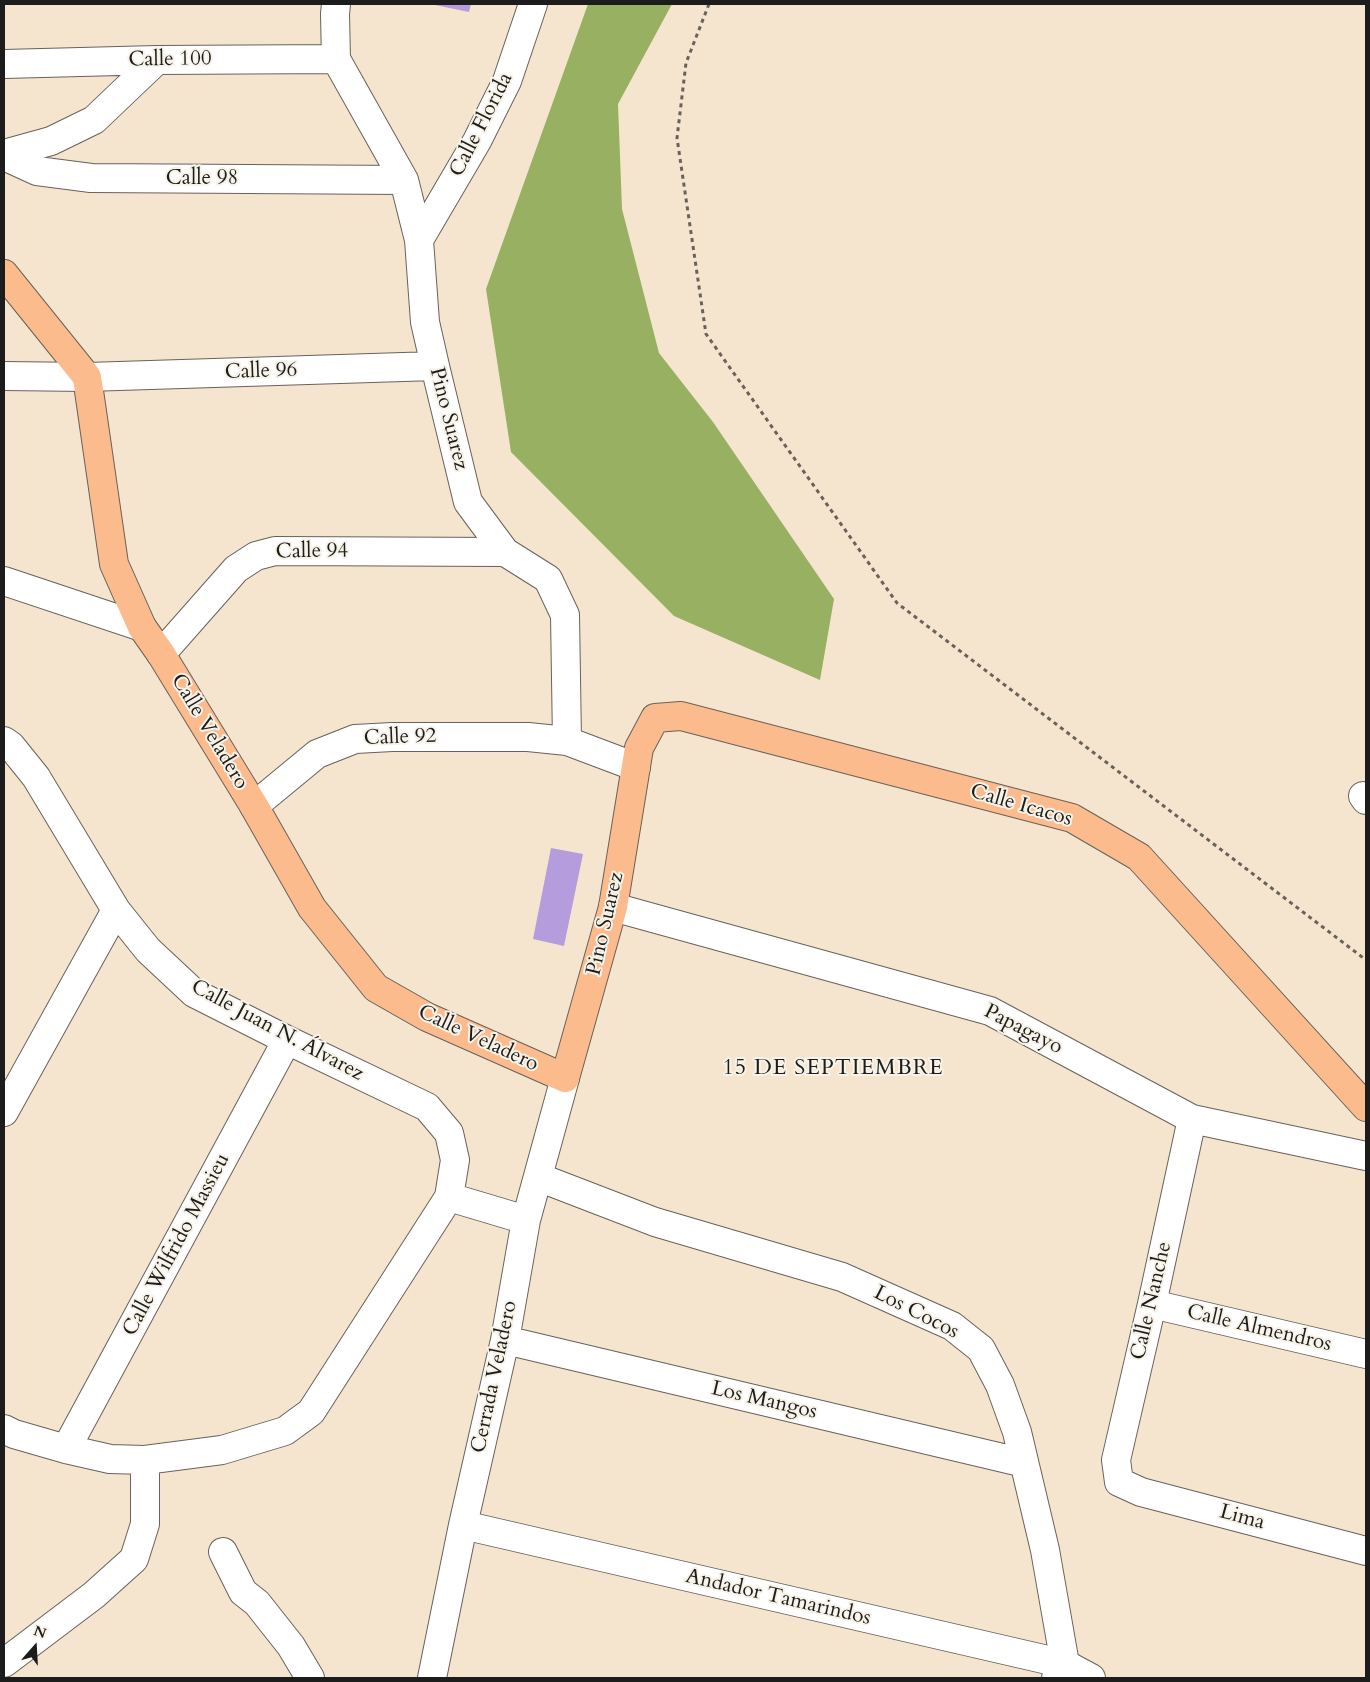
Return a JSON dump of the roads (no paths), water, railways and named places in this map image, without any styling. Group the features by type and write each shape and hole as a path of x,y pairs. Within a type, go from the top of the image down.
{"main road":[{"path":"4,274 87,377"},
{"name":"Calle Veladero","path":"87,377 114,564 142,627 161,654 254,806 312,908 376,988 426,1017 565,1078"},
{"name":"Calle Icacos","path":"655,718 681,716 1072,818 1139,857 1366,1108"},
{"name":"Pino Suarez","path":"565,1078 613,907 639,748 655,718"}],"street":[{"name":"Pino Suarez","path":"336,4 336,59 404,180 419,240 425,322 468,502 505,552 548,579 565,615 567,741"},
{"name":"Calle Florida","path":"419,240 477,141 506,81 533,4"},
{"name":"Calle 100","path":"4,64 157,60 336,59"},
{"path":"4,155 51,141 94,120 157,60"},
{"name":"Calle 98","path":"4,155 37,171 91,178 404,180"},
{"name":"Calle 96","path":"4,376 87,377 435,366"},
{"name":"Calle 94","path":"161,654 236,569 256,556 275,551 505,552"},
{"path":"4,581 142,627"},
{"name":"Calle 92","path":"254,806 317,754 355,739 392,737 528,737 567,741"},
{"path":"567,741 636,767"},
{"name":"Calle Juan N. Álvarez","path":"4,742 11,746 36,777 116,910 148,950 194,992 287,1040 427,1107 449,1133 455,1160 449,1197"},
{"name":"Papagayo","path":"613,907 990,1011 1192,1119 1366,1156"},
{"path":"4,1112 116,910"},
{"name":"Calle Wilfrido Massieu","path":"66,1450 287,1040"},
{"name":"Cerrada Veladero","path":"432,1678 463,1525 504,1340 526,1220 565,1078"},
{"name":"Calle Nanche","path":"1119,1482 1116,1460 1192,1119"},
{"name":"Los Cocos","path":"540,1171 655,1222 842,1277 952,1326 981,1349 1003,1393 1017,1432 1044,1550 1060,1671"},
{"path":"4,1429 14,1434 66,1450 110,1459 145,1460 222,1450 285,1431 311,1412 449,1197 526,1220"},
{"name":"Calle Almendros","path":"1152,1304 1366,1354"},
{"name":"Los Mangos","path":"504,1340 1024,1463"},
{"path":"4,1663 94,1595 134,1559 145,1524 145,1460"},
{"name":"Lima","path":"1119,1482 1141,1492 1366,1551"},
{"name":"Andador Tamarindos","path":"463,1525 1091,1678"},
{"path":"222,1552 243,1592 257,1603 292,1646 310,1678"}],"district":[{"name":"15 DE SEPTIEMBRE","path":"833,1069"}]}
